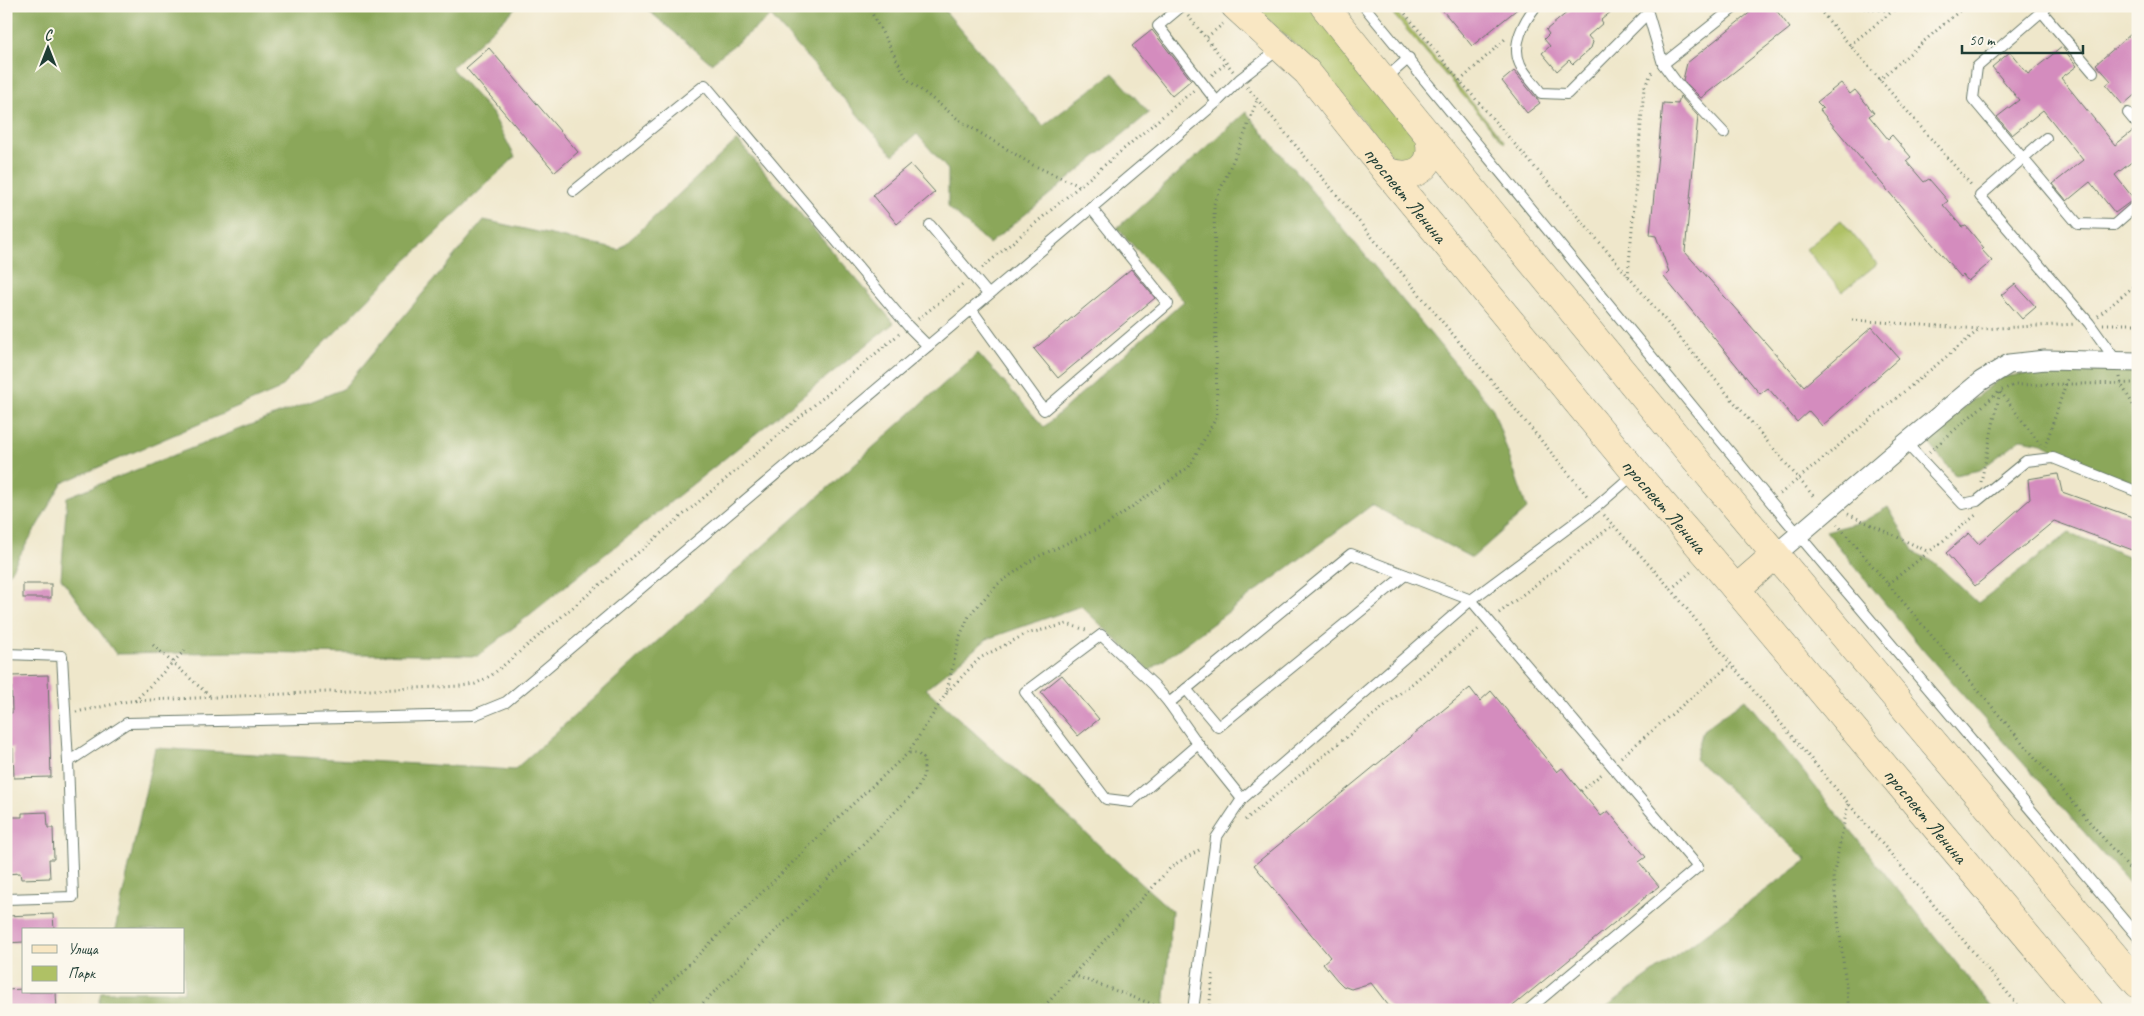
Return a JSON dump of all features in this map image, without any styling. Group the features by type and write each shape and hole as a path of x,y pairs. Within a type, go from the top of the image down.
{"main road":[{"name":"проспект Ленина","path":"1235,6 1307,72 1386,171 1636,472 2089,1010"},
{"path":"1324,6 1383,81 1775,556 2138,984"},
{"path":"1386,171 1397,176 1407,176 1422,168 1431,155 1428,135"},
{"path":"1736,589 1775,556"}],"street":[{"path":"1775,556 1981,381 2009,364 2044,360 2138,362"}],"lane":[{"path":"1364,6 1771,502 2138,937"},
{"path":"1536,6 1524,21 1518,45 1519,64 1541,93 1567,94 1648,9"},
{"path":"1662,59 1736,6"},
{"path":"1182,7 1158,26 1217,102"},
{"path":"1648,9 1662,59 1677,83 1724,133"},
{"path":"2093,72 2045,9 1977,67 1973,99 2078,224 2114,225 2138,204"},
{"path":"68,762 127,723 474,715 506,702 1217,102 1240,79 1280,48"},
{"path":"1383,81 1408,58"},
{"path":"574,191 705,85 908,326 928,346"},
{"path":"2128,113 2138,125"},
{"path":"2046,138 1980,196 2089,323 2117,362"},
{"path":"971,309 1044,410 1168,304 1091,208"},
{"path":"930,225 988,294"},
{"path":"1906,443 1963,504 1977,501 2026,461 2053,458 2138,492"},
{"path":"1193,1010 1216,838 1242,799 1471,600 1596,507 1636,472"},
{"path":"1169,703 1351,554 1471,600 1698,867 1528,1010"},
{"path":"1186,689 1218,727 1405,575"},
{"path":"1198,744 1131,802 1106,799 1025,692 1101,635 1154,685 1242,799"},
{"path":"6,654 62,656 74,897 6,900"}],"path":[{"path":"868,6 907,79 962,122 1033,166 1080,186"},
{"path":"1399,6 1460,81 1628,276 1798,478 1829,509 1888,584 2138,879"},
{"path":"1816,6 1980,196"},
{"path":"1844,6 1893,11"},
{"path":"1850,45 1899,6"},
{"path":"1879,80 1965,6"},
{"path":"1182,7 1226,63 1596,507 1671,589 1731,664 2022,1010"},
{"path":"1460,81 1524,21"},
{"path":"1628,276 1644,88 1662,59"},
{"path":"65,714 134,701 460,686 474,684 492,675 908,326 973,276 1226,63"},
{"path":"946,692 960,636 970,614 998,584 1035,558 1106,525 1189,467 1217,416 1214,204 1245,133 1257,99"},
{"path":"2089,323 2138,283"},
{"path":"1852,320 1980,329 2089,323 2138,324"},
{"path":"1771,502 1980,329"},
{"path":"2000,391 2044,449 2074,361"},
{"path":"2117,362 2121,384 2138,413"},
{"path":"1921,459 2000,391 2014,385 2138,383"},
{"path":"1888,584 1983,510 1977,501 2000,391"},
{"path":"1829,509 1929,552"},
{"path":"1244,820 1489,621 1613,525"},
{"path":"1671,589 1709,557"},
{"path":"642,1010 841,815 908,753 946,692 980,658 1026,634 1067,624 1101,635"},
{"path":"153,645 212,698"},
{"path":"134,701 186,650"},
{"path":"1618,759 1731,664"},
{"path":"696,1010 842,862 898,811 917,790 924,774 924,759 917,753 908,753"},
{"path":"1581,791 1603,772"},
{"path":"1848,803 1833,877 1849,1010"},
{"path":"1041,1010 1172,866 1197,852 1216,838"},
{"path":"1209,1010 1213,971"},
{"path":"1073,975 1168,1010"}],"green space":[{"path":"6,6 518,6 451,68 492,113 515,157 406,261 278,390 62,483 6,579"},
{"path":"643,6 941,6 1043,126 1113,73 1149,113 989,244 948,207 948,170 917,134 893,155 771,16 711,63"},
{"path":"1253,6 1309,6 1422,136 1423,146 1417,153 1411,159 1404,161 1394,158 1316,64"},
{"path":"1386,6 1391,6 1504,143"},
{"path":"1246,112 1493,409 1527,509 1472,558 1372,505 1149,671 1081,606 987,639 926,689 1172,911 1164,1010 97,1010 101,994 185,994 185,928 115,928 155,748 514,770 978,353 1044,427 1184,301 1117,228"},
{"path":"737,140 894,323 478,656 248,652 116,654 61,578 67,497 343,389 484,220 619,250"},
{"path":"1841,220 1877,264 1842,292 1806,249"},
{"path":"2138,367 2138,484 2068,458 2043,443 2021,439 1980,470 1955,475 1927,441 1936,428 2002,377 2038,372"},
{"path":"1888,507 1914,552 1934,562 1978,603 2069,533 2138,560 2138,893 1923,650 1826,531 1864,521"},
{"path":"1745,699 1994,1010 1602,1010 1807,860 1695,759 1703,730"}],"building":[{"path":"1439,6 1521,6 1472,46"},
{"path":"1575,6 1618,6 1601,20 1603,23 1588,36 1593,42 1591,48 1573,64 1569,60 1557,71 1542,53 1550,46 1544,39 1549,34 1546,30"},
{"path":"1758,6 1773,6 1790,28 1701,98 1683,80 1687,63"},
{"path":"2138,28 2138,92 2123,105 2106,85 2111,81 2096,64"},
{"path":"1152,30 1191,80 1172,96 1132,46"},
{"path":"2062,47 2077,66 2061,78 2115,145 2134,130 2138,132 2138,157 2115,175 2134,199 2115,213 2090,182 2067,201 2053,184 2083,160 2043,110 2012,135 1997,117 2019,100 1992,67 2010,52 2028,74"},
{"path":"489,48 578,152 555,172 466,68"},
{"path":"1514,71 1540,103 1527,113 1502,81"},
{"path":"1841,83 1850,94 1855,90 1874,113 1869,116 1888,139 1892,135 1911,157 1906,161 1924,182 1929,179 1948,201 1943,205 1962,227 1966,226 1984,248 1982,250 1992,261 1968,281 1963,275 1961,277 1941,254 1820,110 1823,108 1817,102"},
{"path":"1680,96 1698,116 1685,252 1804,386 1872,327 1899,358 1822,426 1809,411 1797,422 1768,388 1760,394 1664,277 1669,272 1656,236 1650,235 1663,103 1678,104"},
{"path":"910,164 935,192 897,224 873,195"},
{"path":"1131,269 1155,298 1058,378 1034,349"},
{"path":"2015,284 2036,307 2022,319 2001,295"},
{"path":"2058,474 2062,492 2138,519 2138,552 2054,521 1975,586 1946,553 1969,533 1979,544 2030,499 2028,479"},
{"path":"23,584 51,584 51,598 23,598"},
{"path":"48,675 51,777 14,778 13,748 6,748 6,713 12,713 11,676"},
{"path":"1062,675 1099,719 1078,736 1041,692"},
{"path":"1470,688 1480,701 1491,691 1557,772 1562,768 1601,816 1608,811 1646,857 1639,862 1659,886 1508,1010 1392,1010 1371,983 1351,989 1343,986 1337,980 1323,963 1330,957 1254,865"},
{"path":"47,812 48,828 53,828 54,859 49,859 50,878 21,879 20,873 6,874 6,817 22,817 22,813"},
{"path":"53,914 54,928 22,928 22,942 6,943 6,916"},
{"path":"22,989 22,994 56,994 57,1010 6,1010 6,990"}]}
